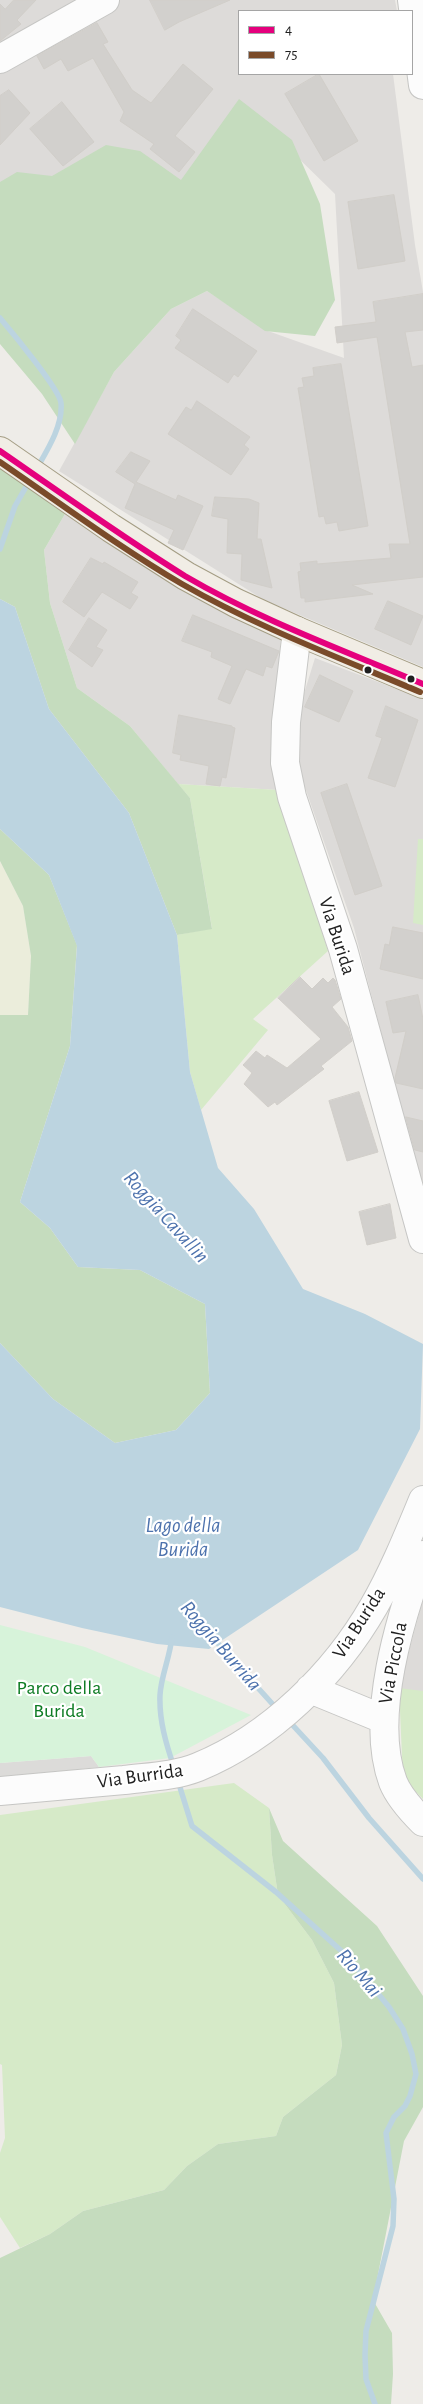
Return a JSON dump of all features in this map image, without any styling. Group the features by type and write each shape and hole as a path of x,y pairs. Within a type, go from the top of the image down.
{"main road":[{"path":"9,457 173,569 236,603 423,684"}],"street":[{"path":"412,0 423,85"},
{"path":"0,59 98,1"},
{"name":"Via Burida","path":"297,631 286,722 285,763 292,797 343,949 423,1239"},
{"name":"Via Burida","path":"268,1727 302,1696 340,1656 374,1607 406,1542 423,1500"},
{"name":"Via Piccola","path":"420,1571 400,1623 383,1720 386,1756 394,1784 411,1810 423,1822"},
{"name":"Via Piccola","path":"302,1696 383,1720"},
{"name":"Via Burrida","path":"0,1791 175,1772 206,1763 257,1737 268,1727"}],"shaded area":[{"path":"0,0 395,0 397,10 238,10 238,75 393,75 415,245 423,292 423,667 264,600 59,471 114,372 171,309 207,291 268,331 344,358 335,194 239,100 173,220 49,209 0,189"},
{"path":"65,514 281,639 274,722 278,790 178,784 130,726 77,688 50,603 44,550"},
{"path":"315,658 423,699 423,1194 354,928 300,773 298,713"},
{"path":"423,1599 423,1799 399,1688"},
{"path":"91,1756 99,1767 0,1778 0,1763"}],"green space":[{"path":"239,99 292,140 320,204 335,300 315,336 265,331 207,291 171,309 114,372 75,444 42,394 0,344 0,182 17,172 52,176 106,145 140,151 181,180"},
{"path":"0,468 65,514 44,550 50,603 77,688 130,726 190,798 212,929 177,935 129,813 49,709 15,607 0,599"},
{"path":"178,784 278,790 328,951 253,1019 268,1030 201,1110 190,1072 177,935 212,928 190,798"},
{"path":"0,829 49,875 77,945 70,1046 20,1202 50,1228 78,1267 140,1270 205,1304 210,1393 176,1430 115,1443 53,1399 0,1343 0,1015 28,1015 31,956 23,906 0,861"},
{"path":"418,839 423,839 423,925 413,923"},
{"path":"0,861 23,906 31,956 28,1015 0,1015"},
{"name":"Parco della Burida","path":"0,1625 85,1647 251,1715 170,1758 99,1767 91,1756 0,1763"},
{"path":"399,1688 423,1691 423,1799 403,1779"},
{"path":"234,1783 269,1808 272,1855 278,1895 312,1940 334,1983 342,2045 336,2075 283,2117 276,2136 218,2144 187,2166 164,2190 83,2211 50,2234 20,2248 0,2217 0,2153 5,2138 2,2065 0,2064 0,1815"},
{"path":"269,1808 283,1841 377,1926 423,1996 423,2107 404,2141 373,2300 392,2333 393,2374 391,2404 0,2404 0,2258 50,2234 83,2211 164,2190 187,2166 218,2144 276,2136 283,2117 336,2075 342,2045 334,1983 312,1940 278,1895 272,1855"}],"water":[{"name":"Lago della Burida","path":"0,599 15,607 49,709 129,813 177,935 190,1072 218,1168 254,1209 303,1289 365,1314 423,1344 420,1429 358,1550 209,1649 157,1644 82,1628 0,1607 0,1343 53,1399 115,1443 176,1430 210,1393 205,1304 140,1270 78,1267 50,1228 20,1202 70,1046 77,946 49,875 0,829"}],"building":[{"path":"14,0 36,0 17,20 21,24 0,41 0,4 5,9"},
{"path":"150,0 230,0 165,30"},
{"path":"97,23 108,42 103,44 132,90 151,103 183,64 213,89 175,136 195,152 179,172 150,149 154,144 120,121 124,112 93,58 68,71 61,59 44,69 37,56"},
{"path":"320,75 358,141 324,161 285,94"},
{"path":"9,90 30,113 0,145 0,96"},
{"path":"62,102 94,142 63,166 30,129"},
{"path":"394,195 405,261 358,269 348,202"},
{"path":"423,294 423,330 405,332 412,367 423,365 423,577 352,585 373,594 305,602 305,598 301,598 298,572 301,571 300,563 317,561 317,564 391,558 389,544 410,544 377,337 337,343 335,327 376,322 373,302"},
{"path":"193,309 257,351 238,377 234,374 228,383 175,348 181,340 176,336"},
{"path":"341,364 368,526 339,531 337,522 326,524 324,516 319,517 298,388 304,387 302,378 314,376 313,368"},
{"path":"197,401 250,437 244,445 249,449 231,475 168,434 186,407 191,410"},
{"path":"131,452 150,461 136,482 176,500 178,495 203,506 183,550 168,543 174,530 125,508 135,484 116,472"},
{"path":"215,497 249,499 259,503 257,539 261,539 272,588 241,580 242,554 227,553 228,519 212,516"},
{"path":"91,558 103,564 104,562 138,582 131,593 138,597 130,609 102,592 84,617 63,602"},
{"path":"388,601 423,616 411,645 375,629"},
{"path":"193,615 279,651 272,668 266,666 263,676 246,669 230,704 218,699 232,666 211,657 212,652 182,641"},
{"path":"89,618 107,630 96,647 103,650 92,667 69,650"},
{"path":"320,675 353,691 339,722 305,707"},
{"path":"386,706 418,720 395,787 368,778 382,738 376,736"},
{"path":"179,715 235,728 226,778 222,777 220,786 206,784 209,766 180,760 181,755 173,753"},
{"path":"347,784 382,886 355,895 321,793"},
{"path":"393,927 423,933 423,979 380,969 385,944 389,945"},
{"path":"300,977 312,989 323,978 328,983 333,978 335,980 341,999 332,1007 348,1027 352,1041 321,1066 324,1069 277,1105 275,1102 268,1107 244,1084 252,1073 243,1065 256,1051 265,1058 267,1055 287,1068 321,1039 278,998"},
{"path":"418,995 423,1019 423,1089 396,1083 395,1078 406,1031 393,1033 386,1002"},
{"path":"359,1092 378,1152 347,1161 329,1101"},
{"path":"406,1117 423,1121 423,1152 415,1150"},
{"path":"390,1204 396,1238 367,1245 359,1212"}],"waterway":[{"name":"Roggia Cavallin","path":"0,318 53,386 61,403 60,420 50,445 37,468"},
{"name":"Roggia Cavallin","path":"0,549 15,506 30,480"},
{"name":"Rio Mai","path":"172,1637 161,1688 160,1704 164,1732 174,1767"},
{"name":"Roggia Burrida","path":"213,1638 277,1709"},
{"name":"Roggia Burrida","path":"287,1719 323,1758 369,1818 423,1879"},
{"name":"Rio Mai","path":"178,1781 192,1826 276,1892 347,1956 389,2007 403,2029 412,2054 416,2074 410,2096 405,2106 394,2117 386,2133 394,2199 393,2226 366,2331 365,2355 366,2379 375,2404"}],"transit line":[{"name":"4","path":"0,451 138,546 213,592 272,621 423,684"},
{"name":"75","path":"0,462 113,540 210,600 269,628 420,692"}]}
